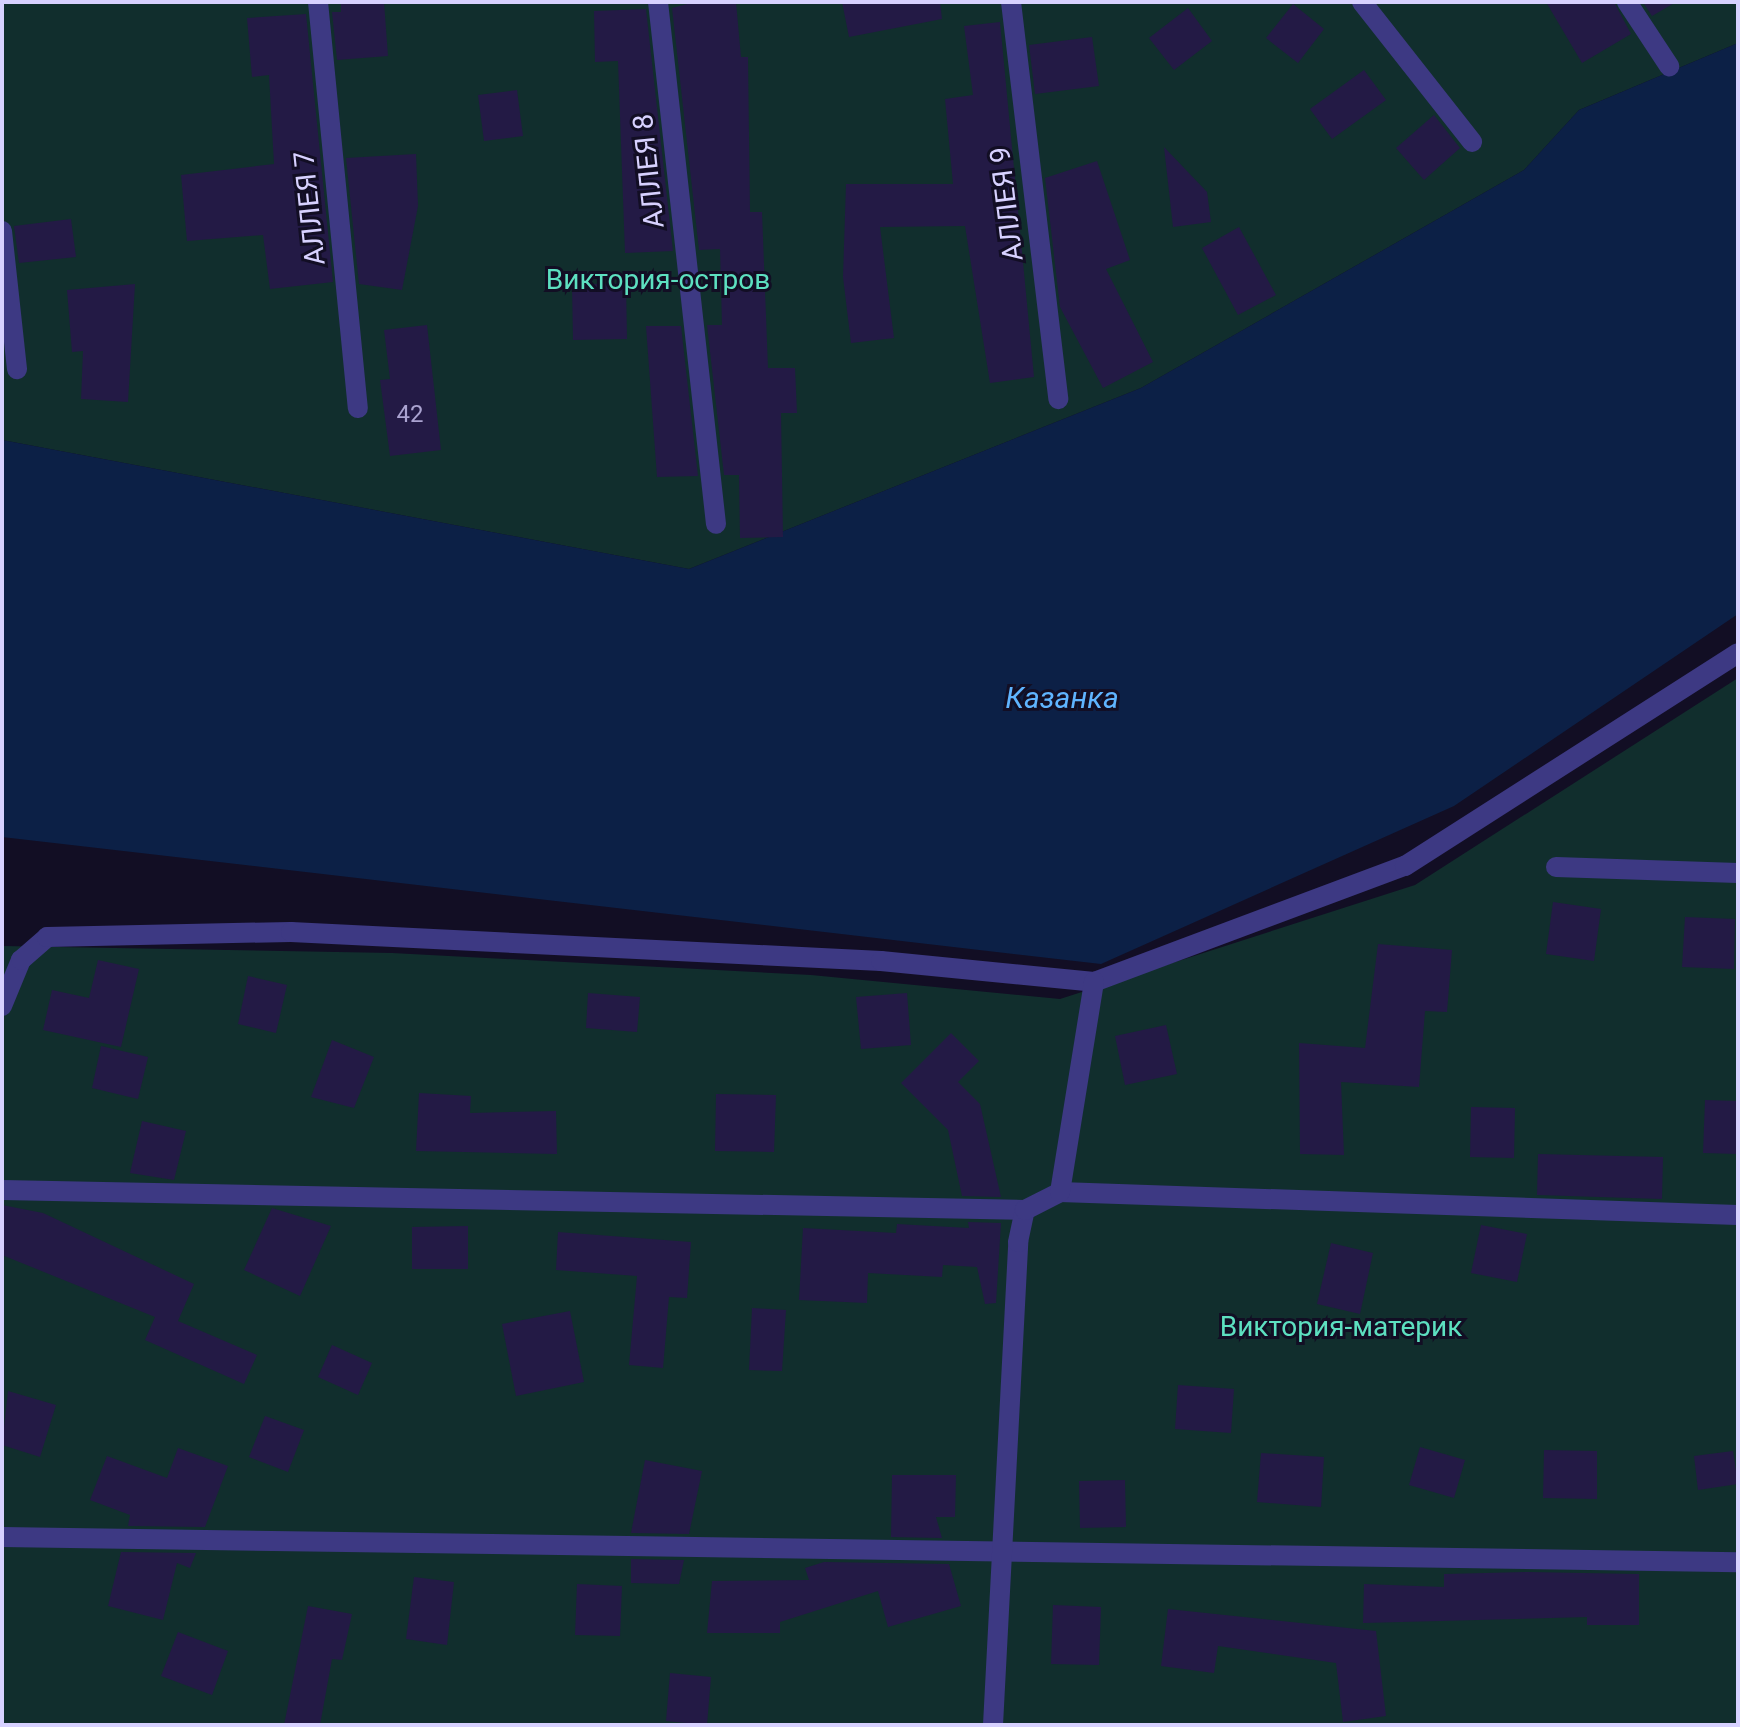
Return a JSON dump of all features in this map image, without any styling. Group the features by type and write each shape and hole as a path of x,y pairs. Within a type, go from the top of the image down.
{"lane":[{"name":"АЛЛЕЯ 7","path":"318,2 358,408"},
{"name":"АЛЛЕЯ 8","path":"658,2 716,524"},
{"name":"АЛЛЕЯ 9","path":"1011,2 1058,399"},
{"path":"1362,2 1472,142"},
{"path":"1627,2 1669,66"},
{"path":"2,231 17,369"},
{"path":"2,1006 21,960 47,937 291,932 881,961 1094,982 1405,866 1738,653"},
{"path":"1556,867 1738,873"},
{"path":"1060,1192 1094,982"},
{"path":"2,1190 1025,1210 1060,1192 1738,1215"},
{"path":"993,1725 998,1549 1025,1210"},
{"path":"2,1537 1738,1562"}],"green space":[{"name":"Виктория-остров","path":"2,2 1738,2 1738,43 1579,110 1524,170 1141,388 689,569 2,440"},
{"name":"Виктория-материк","path":"1738,678 1738,1725 2,1725 2,946 392,953 811,975 1060,999 1415,885"}],"water":[{"name":"Казанка","path":"1738,43 1738,614 1454,806 1101,964 2,837 2,440 689,569 1141,388 1524,170 1579,110"}],"building":[{"path":"341,2 384,2 388,56 337,60 332,12 341,12"},
{"path":"695,2 736,2 741,57 748,57 750,212 762,212 768,368 795,368 797,413 781,413 783,537 740,538 739,475 724,475 707,325 722,325 720,249 699,250 672,8"},
{"path":"842,2 940,2 942,19 849,37"},
{"path":"1546,2 1614,2 1631,34 1582,63"},
{"path":"1643,2 1676,2 1652,16"},
{"path":"1293,4 1324,29 1298,63 1266,38"},
{"path":"1188,8 1212,41 1174,70 1149,38"},
{"path":"646,9 673,251 625,253 618,61 595,62 594,11"},
{"path":"306,14 333,282 270,289 263,235 187,241 181,175 274,164 269,75 252,77 247,18"},
{"path":"1000,22 1034,377 990,383 965,226 880,227 894,338 851,343 843,277 846,184 953,184 945,99 973,95 964,26"},
{"path":"1092,37 1099,86 1035,94 1029,45"},
{"path":"1364,70 1386,100 1332,139 1310,109"},
{"path":"517,90 523,136 484,141 478,95"},
{"path":"1434,115 1460,148 1424,180 1396,148"},
{"path":"1164,147 1207,192 1211,222 1173,227"},
{"path":"416,154 418,206 402,290 359,284 346,158"},
{"path":"1097,161 1130,260 1106,269 1153,362 1103,388 1060,307 1045,178"},
{"path":"71,219 76,257 19,263 14,226"},
{"path":"1239,227 1276,295 1238,315 1202,248"},
{"path":"626,283 627,339 573,340 572,285"},
{"path":"135,284 128,402 81,399 83,351 72,352 67,290"},
{"path":"427,325 441,450 390,456 380,380 390,379 384,330"},
{"path":"646,326 681,326 698,476 657,477"},
{"path":"1553,902 1601,909 1594,961 1546,954"},
{"path":"1685,917 1735,919 1734,969 1682,967"},
{"path":"1378,944 1452,950 1447,1012 1425,1011 1419,1087 1341,1082 1344,1155 1300,1154 1299,1043 1365,1048"},
{"path":"98,960 139,969 121,1047 43,1030 52,990 89,998"},
{"path":"248,976 287,985 276,1033 238,1024"},
{"path":"588,993 640,997 637,1032 586,1028"},
{"path":"907,993 911,1045 861,1049 856,997"},
{"path":"1166,1025 1177,1074 1125,1085 1115,1036"},
{"path":"951,1033 979,1061 958,1082 980,1104 1001,1197 962,1196 948,1130 901,1083"},
{"path":"332,1040 374,1057 354,1108 311,1097"},
{"path":"101,1046 148,1057 138,1099 92,1088"},
{"path":"419,1093 471,1096 470,1113 556,1111 557,1154 416,1151"},
{"path":"716,1094 776,1095 774,1152 715,1151"},
{"path":"1705,1100 1738,1101 1738,1154 1703,1153"},
{"path":"1471,1107 1515,1108 1514,1158 1470,1157"},
{"path":"142,1121 186,1131 174,1180 130,1173"},
{"path":"1538,1154 1663,1157 1662,1199 1537,1195"},
{"path":"2,1205 43,1213 194,1284 178,1321 257,1355 244,1384 145,1340 155,1317 2,1255"},
{"path":"272,1208 331,1226 300,1296 244,1270"},
{"path":"968,1222 1001,1223 996,1303 985,1304 977,1267 943,1265 942,1277 868,1273 867,1303 799,1300 803,1228 896,1233 897,1224 969,1228"},
{"path":"1481,1225 1527,1234 1517,1282 1471,1273"},
{"path":"468,1226 468,1269 412,1269 412,1227"},
{"path":"558,1232 691,1242 687,1298 669,1297 663,1368 629,1365 637,1276 556,1270"},
{"path":"1331,1243 1373,1253 1360,1314 1317,1304"},
{"path":"752,1308 786,1310 782,1371 749,1370"},
{"path":"570,1311 584,1382 516,1396 502,1324"},
{"path":"332,1345 372,1363 358,1395 318,1377"},
{"path":"1178,1385 1234,1389 1231,1433 1175,1429"},
{"path":"8,1391 56,1405 40,1457 2,1445"},
{"path":"265,1416 304,1430 288,1472 249,1457"},
{"path":"1420,1447 1465,1460 1454,1498 1409,1485"},
{"path":"178,1448 228,1466 205,1527 128,1526 130,1515 90,1500 107,1456 167,1478"},
{"path":"1544,1450 1597,1451 1597,1499 1543,1498"},
{"path":"1733,1451 1738,1484 1698,1490 1694,1456"},
{"path":"1261,1453 1324,1457 1321,1507 1257,1502"},
{"path":"645,1460 702,1471 689,1534 631,1533"},
{"path":"892,1475 956,1475 955,1517 936,1517 942,1538 891,1537"},
{"path":"1125,1480 1126,1527 1080,1528 1079,1481"},
{"path":"121,1552 196,1553 190,1568 177,1563 163,1620 108,1606"},
{"path":"631,1559 684,1560 679,1584 631,1583"},
{"path":"824,1562 949,1564 961,1606 888,1627 878,1591 780,1622 780,1633 707,1633 712,1581 809,1580 805,1568"},
{"path":"1444,1574 1639,1574 1639,1625 1587,1625 1587,1617 1363,1623 1364,1584 1444,1587"},
{"path":"414,1577 454,1582 447,1645 406,1639"},
{"path":"577,1584 622,1586 620,1636 575,1635"},
{"path":"1053,1605 1101,1607 1099,1665 1051,1664"},
{"path":"308,1606 352,1614 342,1660 332,1659 320,1725 284,1725"},
{"path":"1168,1609 1376,1631 1386,1716 1343,1722 1336,1663 1218,1646 1214,1673 1161,1666"},
{"path":"178,1632 228,1651 212,1695 161,1676"},
{"path":"670,1673 711,1677 707,1725 666,1721"}]}
